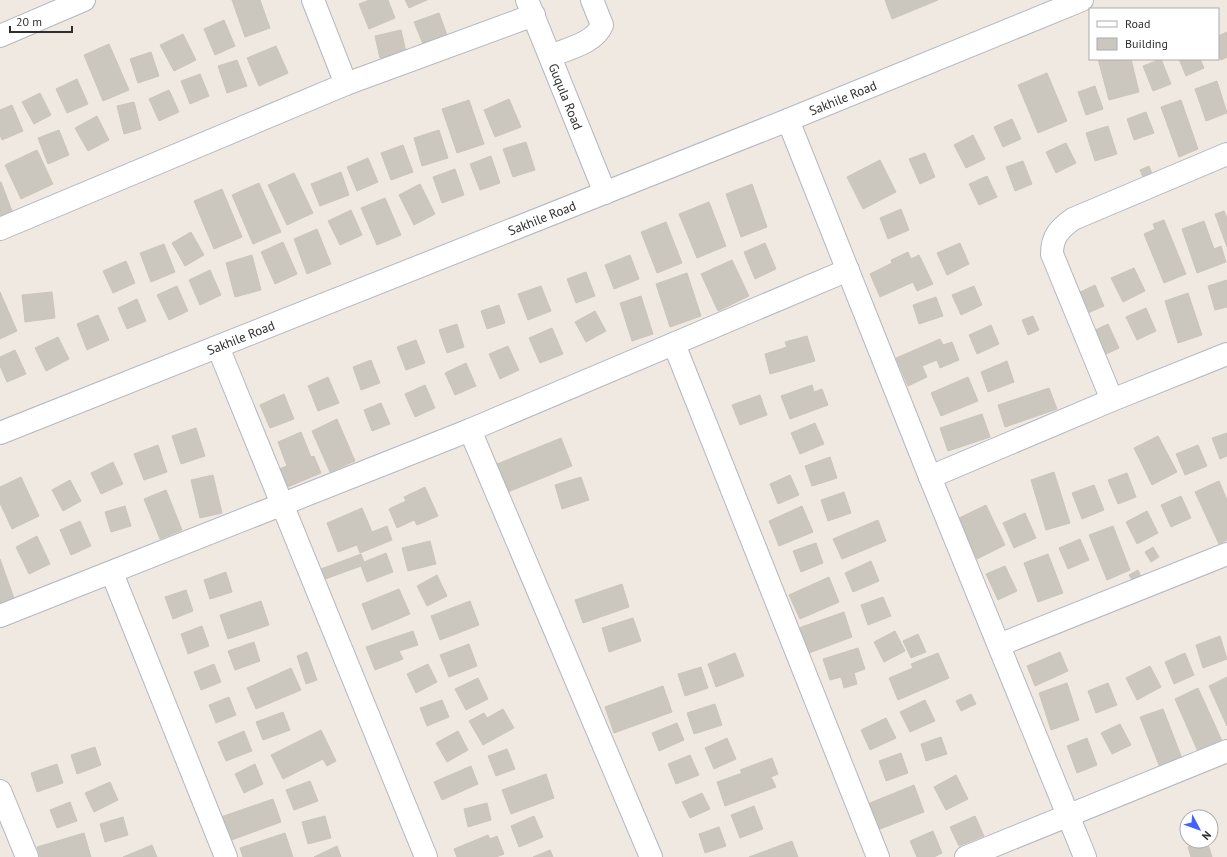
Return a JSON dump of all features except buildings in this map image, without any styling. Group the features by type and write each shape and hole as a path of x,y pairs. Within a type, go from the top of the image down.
{"street":[{"path":"0,36 84,0"},
{"path":"313,0 346,84"},
{"path":"550,56 592,38 599,32 602,25 592,0"},
{"name":"Sakhile Road","path":"0,433 218,348 788,120 1082,0"},
{"path":"0,229 530,7"},
{"name":"Guqula Road","path":"530,7 605,193"},
{"path":"788,120 930,477 1085,857"},
{"path":"1112,400 1052,254 1052,242 1056,233 1073,219 1227,154"},
{"path":"0,616 112,573 470,430 848,270"},
{"path":"674,344 878,857"},
{"path":"218,348 426,857"},
{"path":"930,477 1112,400 1227,354"},
{"path":"470,430 651,857"},
{"path":"999,646 1227,554"},
{"path":"112,573 226,857"},
{"path":"966,857 1227,751"},
{"path":"0,791 26,857"}]}
